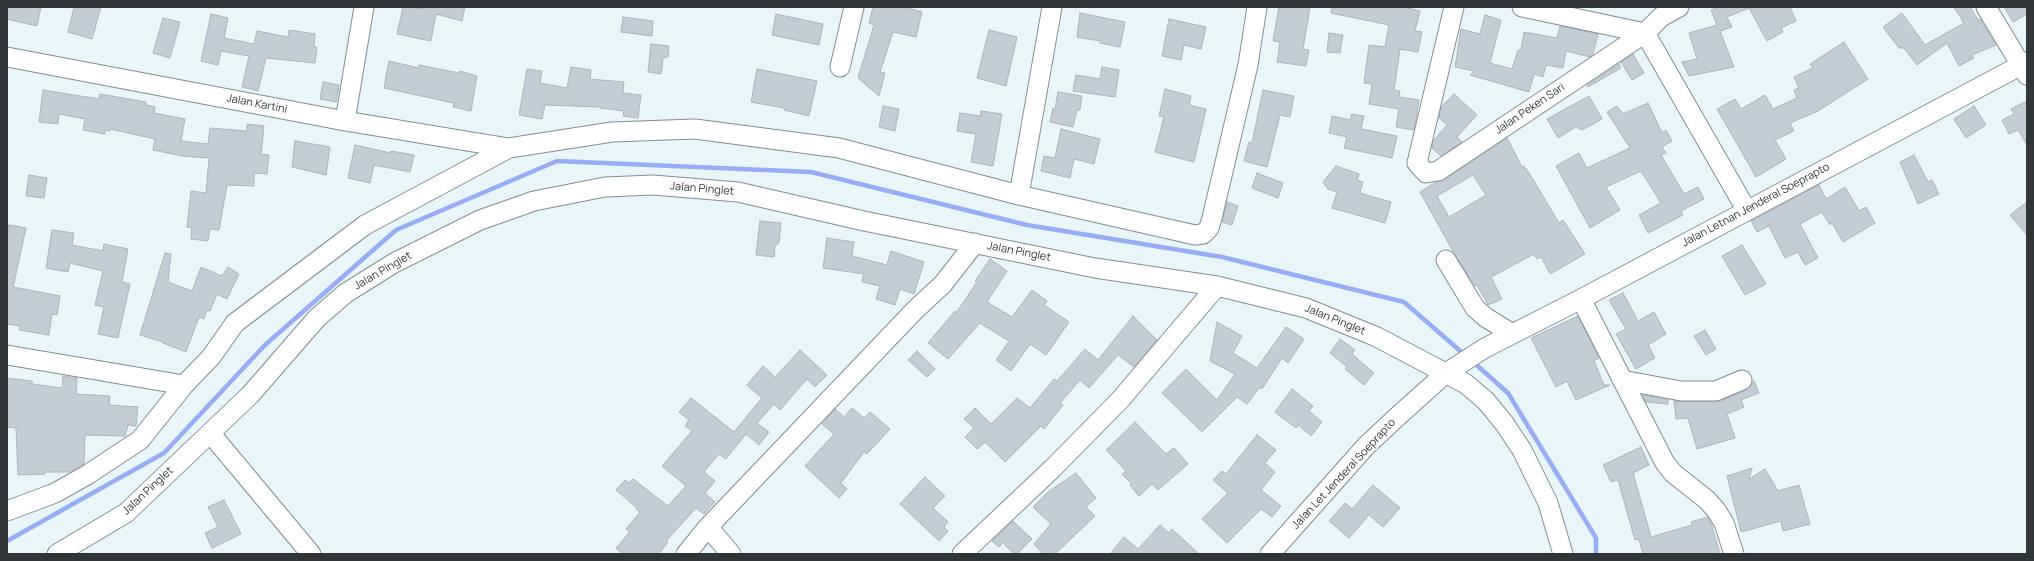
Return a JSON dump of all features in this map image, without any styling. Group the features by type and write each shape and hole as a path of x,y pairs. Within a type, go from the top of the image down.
{"street":[{"path":"345,121 364,7"},
{"path":"840,67 854,7"},
{"path":"1018,195 1052,7"},
{"path":"7,511 55,493 87,475 140,440 184,385 211,357 235,323 365,225 509,148 612,132 694,129 839,148 1018,195 1195,235 1205,232 1212,218 1248,65 1257,7"},
{"name":"Jalan Peken Sari","path":"1454,7 1417,163 1426,173 1438,171 1645,34"},
{"path":"1522,7 1645,34 1747,211"},
{"path":"1645,34 1661,12 1679,7"},
{"path":"1986,7 2025,67"},
{"name":"Jalan Kartini","path":"7,57 345,121 509,148"},
{"name":"Jalan Letnan Jenderal Soeprapto","path":"1485,348 1511,333 1581,299 2025,67"},
{"name":"Jalan Pinglet","path":"57,554 126,513 250,395 317,318 346,293 394,263 473,224 534,201 605,187 654,185 738,192 864,221 1095,268 1217,286 1306,308 1452,370 1486,401 1504,423 1522,450 1548,504 1563,554"},
{"path":"686,554 708,528 915,310 943,284 975,243"},
{"path":"1446,260 1475,308 1485,317 1511,333"},
{"path":"962,554 1053,468 1120,400 1217,286"},
{"path":"1581,299 1665,463 1673,472 1707,500 1716,510 1724,523 1734,554"},
{"name":"Jalan Let Jenderal Soeprapto","path":"1270,554 1366,446 1452,370 1485,348"},
{"path":"7,355 184,385"},
{"path":"1622,380 1681,391 1716,391 1742,380"},
{"path":"210,434 311,554"},
{"path":"708,528 731,554"}],"building":[{"path":"7,7 41,7 37,26 7,19"},
{"path":"74,7 101,7 92,39 68,32"},
{"path":"403,7 426,9 426,7 465,7 462,21 436,14 431,41 397,34"},
{"path":"873,7 904,7 922,12 916,37 893,32 880,72 885,73 879,96 858,78 874,25 869,23"},
{"path":"1279,7 1310,7 1303,49 1309,50 1306,66 1277,62 1280,42 1273,41"},
{"path":"1332,7 1404,7 1420,11 1415,31 1422,32 1418,52 1400,49 1394,90 1400,91 1399,97 1419,100 1414,130 1396,127 1399,109 1369,104 1372,84 1364,83 1369,45 1385,47 1389,25 1331,13"},
{"path":"1719,7 1790,7 1796,21 1781,28 1783,32 1767,41 1749,8 1727,17 1732,27 1720,31 1734,67 1689,76 1682,62 1697,59 1689,33 1717,25 1711,10"},
{"path":"1954,7 1970,7 1978,20 1980,19 1996,45 1972,55 1974,58 1959,66 1947,43 1917,65 1904,48 1899,48 1883,27 1902,13 1925,45 1964,23"},
{"path":"2004,7 2027,7 2027,14 2013,22"},
{"path":"1080,13 1125,22 1120,47 1100,43 1100,41 1077,37"},
{"path":"211,14 228,18 224,38 254,44 257,31 288,37 289,30 315,34 314,47 317,47 315,63 266,58 258,91 242,87 249,56 221,51 218,65 201,61"},
{"path":"776,14 823,24 819,45 772,35"},
{"path":"1485,15 1501,20 1490,63 1512,69 1518,50 1521,50 1524,32 1557,38 1560,26 1598,34 1593,54 1590,57 1566,51 1563,68 1546,65 1543,77 1534,74 1529,92 1470,75 1474,71 1455,67 1461,29 1480,34"},
{"path":"623,17 653,21 652,36 621,32"},
{"path":"163,18 180,22 170,58 153,53"},
{"path":"1169,19 1206,27 1201,49 1184,45 1181,60 1162,56"},
{"path":"989,30 1017,37 1006,86 977,78"},
{"path":"1329,33 1343,35 1340,53 1327,52"},
{"path":"1844,42 1868,79 1818,111 1790,123 1794,131 1775,140 1786,159 1756,177 1717,109 1735,99 1741,109 1765,95 1773,109 1797,98 1794,90 1799,88 1794,77 1813,68 1810,64"},
{"path":"651,44 669,46 668,57 663,58 661,74 648,72"},
{"path":"1633,54 1644,73 1632,80 1621,62"},
{"path":"389,61 419,68 419,65 459,73 460,71 477,76 471,111 453,107 454,103 384,88"},
{"path":"1619,64 1621,68 1588,87 1587,85"},
{"path":"571,67 591,70 590,79 624,82 623,93 641,95 638,118 623,116 624,111 600,107 545,105 542,119 519,115 527,69 542,71 540,83 567,88"},
{"path":"1102,67 1119,70 1115,97 1073,91 1076,75 1100,79"},
{"path":"757,69 817,81 809,116 784,110 784,108 751,102"},
{"path":"323,82 339,85 336,102 320,99"},
{"path":"1165,89 1191,96 1189,105 1206,109 1194,162 1155,152 1164,117 1159,116"},
{"path":"43,90 99,99 100,94 146,102 146,105 155,107 154,113 185,119 181,141 208,144 210,128 247,131 247,124 264,126 261,154 269,155 267,174 254,173 254,186 227,185 219,230 210,229 208,241 191,239 192,228 187,227 191,191 206,193 209,158 182,156 153,150 155,139 110,129 110,131 105,130 105,134 83,130 85,119 59,114 58,124 39,122"},
{"path":"1263,90 1294,96 1290,117 1280,115 1267,167 1244,161 1249,142 1252,143"},
{"path":"1058,92 1082,96 1080,110 1077,110 1073,127 1050,122 1053,108 1055,109"},
{"path":"1454,94 1477,115 1457,137 1462,142 1441,156 1432,148 1433,141 1447,125 1439,118 1441,107"},
{"path":"1589,96 1602,119 1582,130 1576,127 1558,138 1547,119"},
{"path":"2027,101 2027,145 2018,130 2009,134 2002,120 2014,114 2011,109"},
{"path":"1648,103 1662,133 1666,130 1672,141 1662,147 1666,153 1661,155 1684,194 1698,187 1704,199 1681,211 1683,215 1648,233 1639,215 1661,203 1641,171 1606,187 1620,210 1590,228 1556,166 1579,153 1587,168 1630,148 1607,112 1617,106 1623,114"},
{"path":"883,106 899,109 895,131 879,127"},
{"path":"1974,106 1986,125 1966,138 1954,119"},
{"path":"981,111 1002,114 993,166 971,162 976,134 957,131 960,113 980,116"},
{"path":"1352,114 1364,116 1361,129 1397,136 1392,158 1344,148 1347,137 1329,133 1332,116 1350,120"},
{"path":"1061,129 1100,139 1094,164 1074,159 1070,178 1041,171 1044,156 1055,158"},
{"path":"1507,138 1522,167 1524,166 1531,176 1559,223 1563,220 1585,254 1550,274 1541,257 1537,259 1534,254 1491,277 1502,299 1488,305 1477,285 1475,286 1454,253 1420,192 1436,182 1444,180","holes":["1473,175 1486,195 1449,217 1437,196"]},
{"path":"295,141 330,147 326,175 292,167"},
{"path":"355,145 391,153 391,151 414,155 410,172 374,165 370,183 348,178"},
{"path":"1914,155 1928,182 1932,180 1939,194 1918,204 1900,162"},
{"path":"1336,166 1359,174 1357,180 1363,182 1360,193 1391,202 1385,223 1332,208 1337,192 1328,189 1323,182"},
{"path":"1257,173 1283,183 1278,198 1252,188"},
{"path":"29,175 47,178 44,198 26,196"},
{"path":"1819,185 1826,199 1845,187 1859,211 1866,207 1875,223 1843,242 1832,223 1830,225 1822,212 1800,224 1818,258 1805,265 1798,252 1785,258 1769,226 1757,232 1751,221"},
{"path":"1227,202 1238,206 1232,225 1222,222"},
{"path":"2027,202 2027,235 2010,215"},
{"path":"760,221 781,223 779,243 775,246 774,257 756,255"},
{"path":"9,225 26,228 13,287 60,296 57,315 52,314 49,335 19,330 20,326 7,324 7,236"},
{"path":"52,230 74,233 72,245 103,251 104,244 128,249 122,282 130,284 118,338 98,334 104,307 95,305 103,271 70,263 68,272 46,268"},
{"path":"827,238 854,242 852,256 887,265 891,251 924,262 914,294 900,289 895,305 876,299 880,286 862,282 864,274 823,268"},
{"path":"1742,245 1766,284 1745,295 1722,256"},
{"path":"165,253 171,254 168,282 192,291 201,267 222,276 228,267 239,274 227,299 217,294 210,311 207,310 204,319 199,317 186,352 163,342 140,335"},
{"path":"990,259 1007,271 987,302 1012,317 1032,290 1047,301 1044,305 1069,322 1046,355 1030,344 1011,371 996,360 1009,341 980,323 948,359 928,343 955,311 956,313 977,282 975,281"},
{"path":"1623,293 1638,321 1654,312 1666,334 1648,345 1655,358 1636,369 1616,334 1626,329 1609,300"},
{"path":"1133,316 1157,340 1134,367 1118,355 1089,388 1080,380 1060,403 1063,405 1044,429 1041,426 1005,462 985,442 977,449 965,437 974,428 964,419 975,408 991,424 1017,398 1030,408 1054,379 1057,381 1085,349 1098,360"},
{"path":"1578,316 1599,358 1594,361 1604,385 1610,385 1576,400 1567,381 1556,387 1531,338"},
{"path":"1217,322 1242,336 1233,353 1257,368 1286,327 1304,339 1288,363 1282,358 1262,389 1260,387 1247,404 1237,397 1202,432 1162,393 1186,369 1217,400 1235,374 1210,361"},
{"path":"1705,330 1716,349 1706,355 1694,336"},
{"path":"1340,339 1355,350 1352,354 1374,373 1364,385 1345,369 1347,367 1330,353"},
{"path":"800,350 827,375 815,387 807,379 780,410 774,404 757,423 769,432 759,445 746,434 726,459 719,454 704,472 715,481 705,493 715,502 704,514 696,508 666,541 668,542 659,554 623,554 616,548 630,532 626,529 640,512 616,490 625,480 629,483 633,479 668,506 686,486 662,466 692,431 685,426 689,420 679,412 691,398 734,432 762,398 747,385 763,366 775,377"},
{"path":"917,351 935,369 927,377 908,360"},
{"path":"63,376 77,378 76,394 110,396 109,405 138,407 136,426 128,425 125,436 85,435 84,464 69,472 45,472 45,474 18,475 16,428 7,427 7,378 32,381 32,384 62,388"},
{"path":"1754,381 1759,393 1741,400 1744,407 1727,414 1735,438 1697,449 1688,418 1676,419 1674,401 1720,401 1746,390"},
{"path":"1292,389 1313,406 1309,411 1322,422 1311,436 1298,425 1296,428 1275,412"},
{"path":"1643,395 1668,400 1668,404 1646,402"},
{"path":"852,408 864,418 870,412 890,429 867,454 864,452 841,483 847,489 839,498 805,466 834,434 822,424 835,409 844,417"},
{"path":"1135,422 1166,454 1174,448 1188,464 1158,490 1152,484 1139,496 1130,485 1132,484 1122,474 1126,471 1106,450"},
{"path":"1257,435 1276,450 1265,463 1275,472 1261,490 1281,506 1272,517 1261,509 1227,543 1202,519 1228,493 1213,480 1222,471 1226,474"},
{"path":"1641,447 1649,465 1633,473 1651,537 1692,525 1691,522 1708,517 1720,554 1643,554 1639,539 1635,540 1618,480 1611,482 1603,465"},
{"path":"1752,468 1749,479 1765,469 1778,491 1799,485 1810,524 1783,531 1781,521 1741,532 1727,476"},
{"path":"1076,473 1096,498 1086,507 1095,516 1055,554 1043,554 1034,544 1051,524 1033,507 1048,492"},
{"path":"925,477 945,496 933,508 948,522 944,527 948,531 939,541 900,504"},
{"path":"1373,485 1400,508 1383,527 1369,515 1349,538 1329,521 1345,503 1352,509"},
{"path":"224,500 241,534 212,548 205,533 218,527 208,507"},
{"path":"1013,521 1032,539 1017,554 1014,554 1003,543 999,547 992,541"},
{"path":"1160,525 1169,533 1172,529 1199,554 1110,554 1124,537 1138,549"}],"waterway":[{"path":"7,541 164,453 265,345 396,230 557,161 811,172 1027,225 1222,257 1404,302 1466,356"},
{"path":"1472,361 1508,393 1596,538 1596,554"}]}
